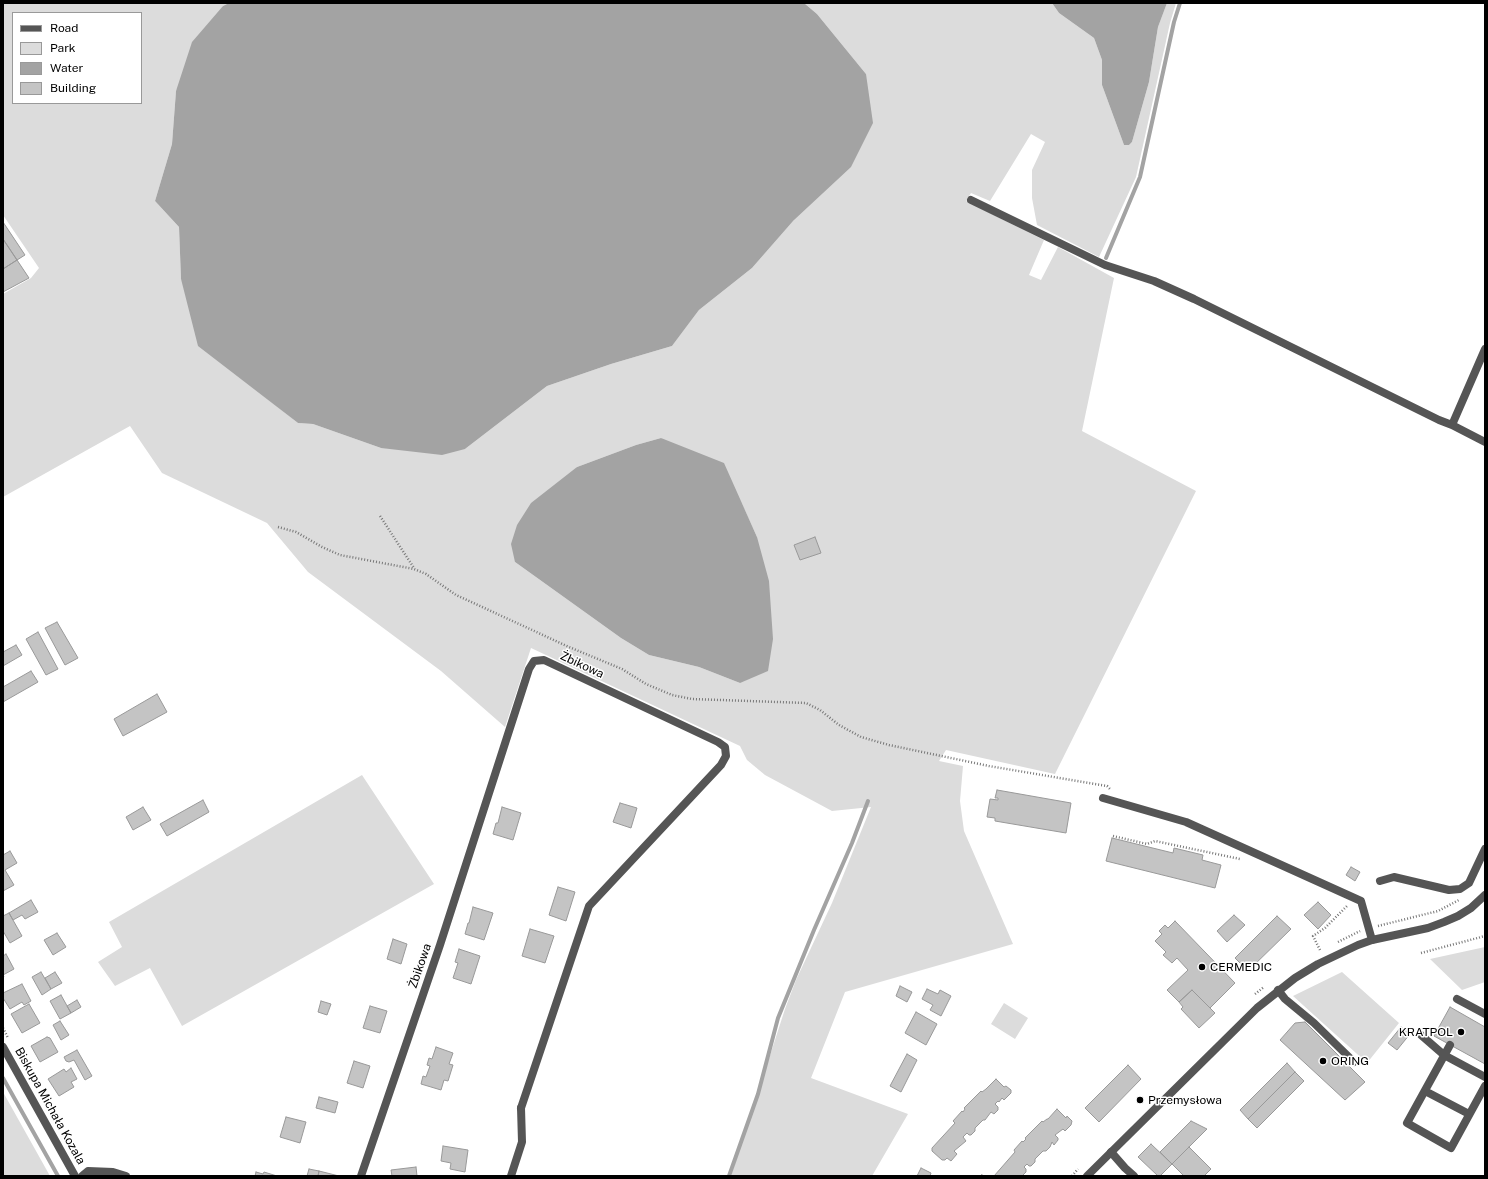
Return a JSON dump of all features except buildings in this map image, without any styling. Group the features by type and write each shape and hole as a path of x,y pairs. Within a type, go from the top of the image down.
{"street":[{"path":"971,200 1105,265 1154,281 1194,299 1485,442"},
{"path":"1452,425 1485,349"},
{"name":"Żbikowa","path":"361,1176 440,945 529,669 534,661 544,660 718,742 725,747 726,756 721,765 589,906 522,1108 522,1142 511,1176"},
{"path":"1103,798 1186,822 1361,901 1372,940"},
{"path":"1380,881 1394,877 1449,890 1460,889 1469,883 1485,849"},
{"path":"1087,1176 1210,1053 1278,990 1318,964 1348,949 1372,940 1428,928 1444,922 1458,916 1485,895"},
{"path":"1278,990 1285,999 1314,1023 1354,1062"},
{"path":"1457,999 1485,1014"},
{"path":"1421,1035 1444,1055 1485,1077"},
{"path":"1450,1045 1407,1124 1451,1148 1485,1086"},
{"name":"Biskupa Michała Kozala","path":"3,1047 75,1176"},
{"path":"1425,1091 1469,1114"},
{"path":"1111,1152 1134,1176"},
{"path":"82,1176 88,1171 112,1172 126,1176"}],"path":[{"path":"380,516 414,569"},
{"path":"278,527 296,532 322,547 340,555 414,569 426,574 456,595 569,647 622,669 646,684 672,695 692,699 806,703 820,710 839,725 861,737 889,745 989,766 1107,786 1111,790"},
{"path":"1113,836 1146,844 1155,841 1244,860"},
{"path":"1320,950 1313,936 1325,928 1349,904 1342,901"},
{"path":"1421,954 1485,936"}],"green space":[{"path":"3,3 229,3 223,6 176,91 172,144 155,201 179,227 181,279 254,388 298,423 313,424 381,448 465,449 547,386 611,364 672,346 699,310 752,268 794,220 866,74 817,14 804,3 1052,3 1059,13 1094,38 1102,60 1102,85 1124,145 1129,145 1132,142 1149,82 1158,27 1167,3 1176,3 1170,23 1136,177 1099,257 1037,225 1032,198 1032,170 1045,142 1031,134 990,201 971,193 966,201 1044,240 1029,275 1041,280 1058,247 1114,278 1082,431 1196,491 1055,774 946,750 939,761 963,766 960,801 964,831 1013,944 845,992 811,1078 908,1114 872,1176 731,1176 785,1009 796,980 832,903 871,807 832,811 765,775 747,760 740,746 531,648 505,727 441,671 308,572 267,523 162,473 130,426 3,497 3,294 31,278 39,268 3,215","holes":["661,438 742,504 757,537 740,683 699,667 649,655 621,638 515,562 577,467 636,445"]},
{"path":"362,775 434,884 182,1026 150,968 115,986 98,962 122,947 109,922"},
{"path":"1485,947 1485,982 1462,990 1430,959"},
{"path":"1342,972 1399,1023 1367,1063 1293,996"},
{"path":"1004,1003 1028,1018 1015,1039 991,1024"},
{"path":"3,1092 50,1176 3,1176"}],"water":[{"path":"229,3 804,3 817,14 866,74 873,123 851,167 794,220 752,268 699,310 672,346 611,364 547,386 465,449 442,455 381,448 313,424 298,423 198,346 181,279 179,227 155,201 172,144 176,91 192,42 223,6"},
{"path":"1052,3 1167,3 1158,27 1149,82 1132,142 1129,145 1124,145 1102,85 1102,60 1094,38 1059,13"},
{"path":"661,438 724,463 757,537 769,581 773,639 768,671 740,683 699,667 649,655 621,638 515,562 511,544 517,525 531,503 577,467 636,445"}],"waterway":[{"path":"1106,258 1140,177 1174,22 1180,3"},
{"path":"729,1176 758,1094 778,1018 852,843 868,801"},
{"path":"3,1078 58,1176"}],"place":[{"name":"CERMEDIC","path":"1202,967"},
{"name":"KRATPOL","path":"1461,1032"},
{"name":"ORING","path":"1323,1061"},
{"name":"Przemysłowa","path":"1140,1100"}]}
